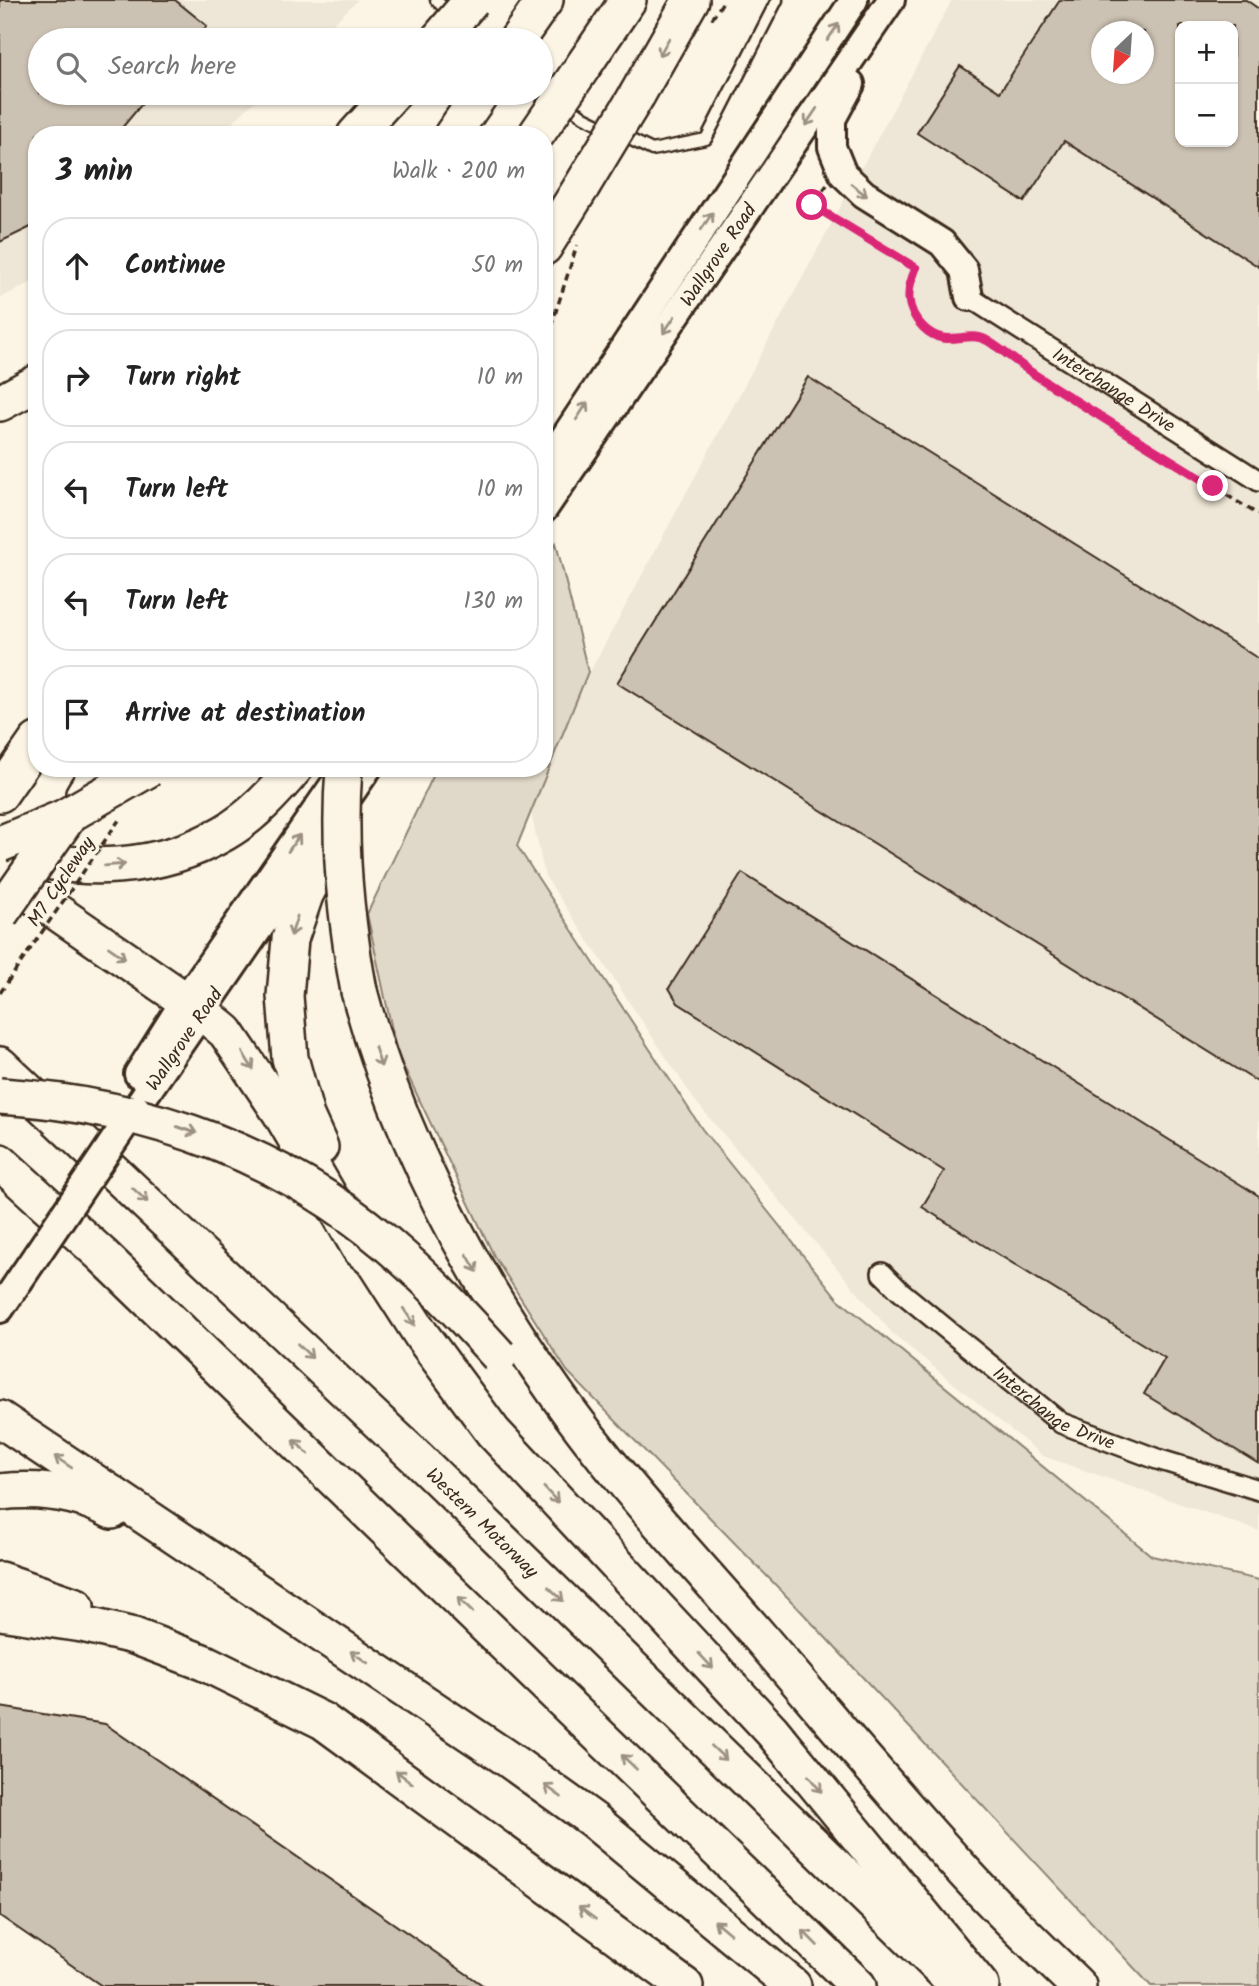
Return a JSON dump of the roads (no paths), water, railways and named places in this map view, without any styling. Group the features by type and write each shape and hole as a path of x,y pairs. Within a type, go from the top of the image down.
{"highway":[{"path":"448,28 472,0"},
{"path":"542,126 628,0"},
{"path":"553,233 691,0"},
{"path":"363,126 382,105"},
{"path":"0,374 28,363"},
{"path":"0,403 28,388"},
{"path":"0,794 28,754"},
{"path":"0,846 63,818 134,777"},
{"path":"0,846 42,860 86,866 166,857 204,843 242,821 263,804 287,777"},
{"path":"343,777 341,800 344,897 359,991 376,1054 397,1112 431,1187 470,1259 556,1394 619,1475 907,1808 970,1878 1078,1986"},
{"path":"0,914 92,781"},
{"path":"320,839 321,864 305,895 289,939 285,996 286,1033 306,1115 343,1194 372,1246 373,1259"},
{"path":"0,873 193,1006 237,1045 360,1249 373,1259 422,1336 493,1432 772,1731 981,1986"},
{"name":"Western Motorway","path":"0,1065 418,1459 959,1986"},
{"path":"0,1096 108,1108 168,1124 226,1145 288,1175 346,1212 400,1255 499,1356 967,1903 1047,1986"},
{"path":"0,1162 122,1275 858,1986"},
{"path":"0,1419 356,1654 519,1766 593,1821 793,1986"},
{"path":"0,1492 60,1494 92,1502 118,1514 140,1513"},
{"path":"0,1580 167,1636 229,1661 315,1709 323,1721 685,1986"},
{"path":"0,1612 82,1624 135,1636 205,1663 309,1717 323,1721"}],"main road":[{"name":"Wallgrove Road","path":"553,454 854,0"},
{"name":"Wallgrove Road","path":"553,496 891,0"},
{"path":"898,0 832,119 832,146 851,185 943,243 955,256 964,270 969,297"},
{"name":"Wallgrove Road","path":"0,1309 8,1276 193,1006 338,777"},
{"name":"Wallgrove Road","path":"193,1006 320,839 362,777"}],"street":[{"name":"Interchange Drive","path":"969,297 1259,481"},
{"name":"Interchange Drive","path":"882,1273 900,1292 1060,1423 1157,1459 1259,1490"}],"lane":[{"path":"436,0 464,28"},
{"path":"553,94 584,117 652,150 706,139 777,0"}]}
